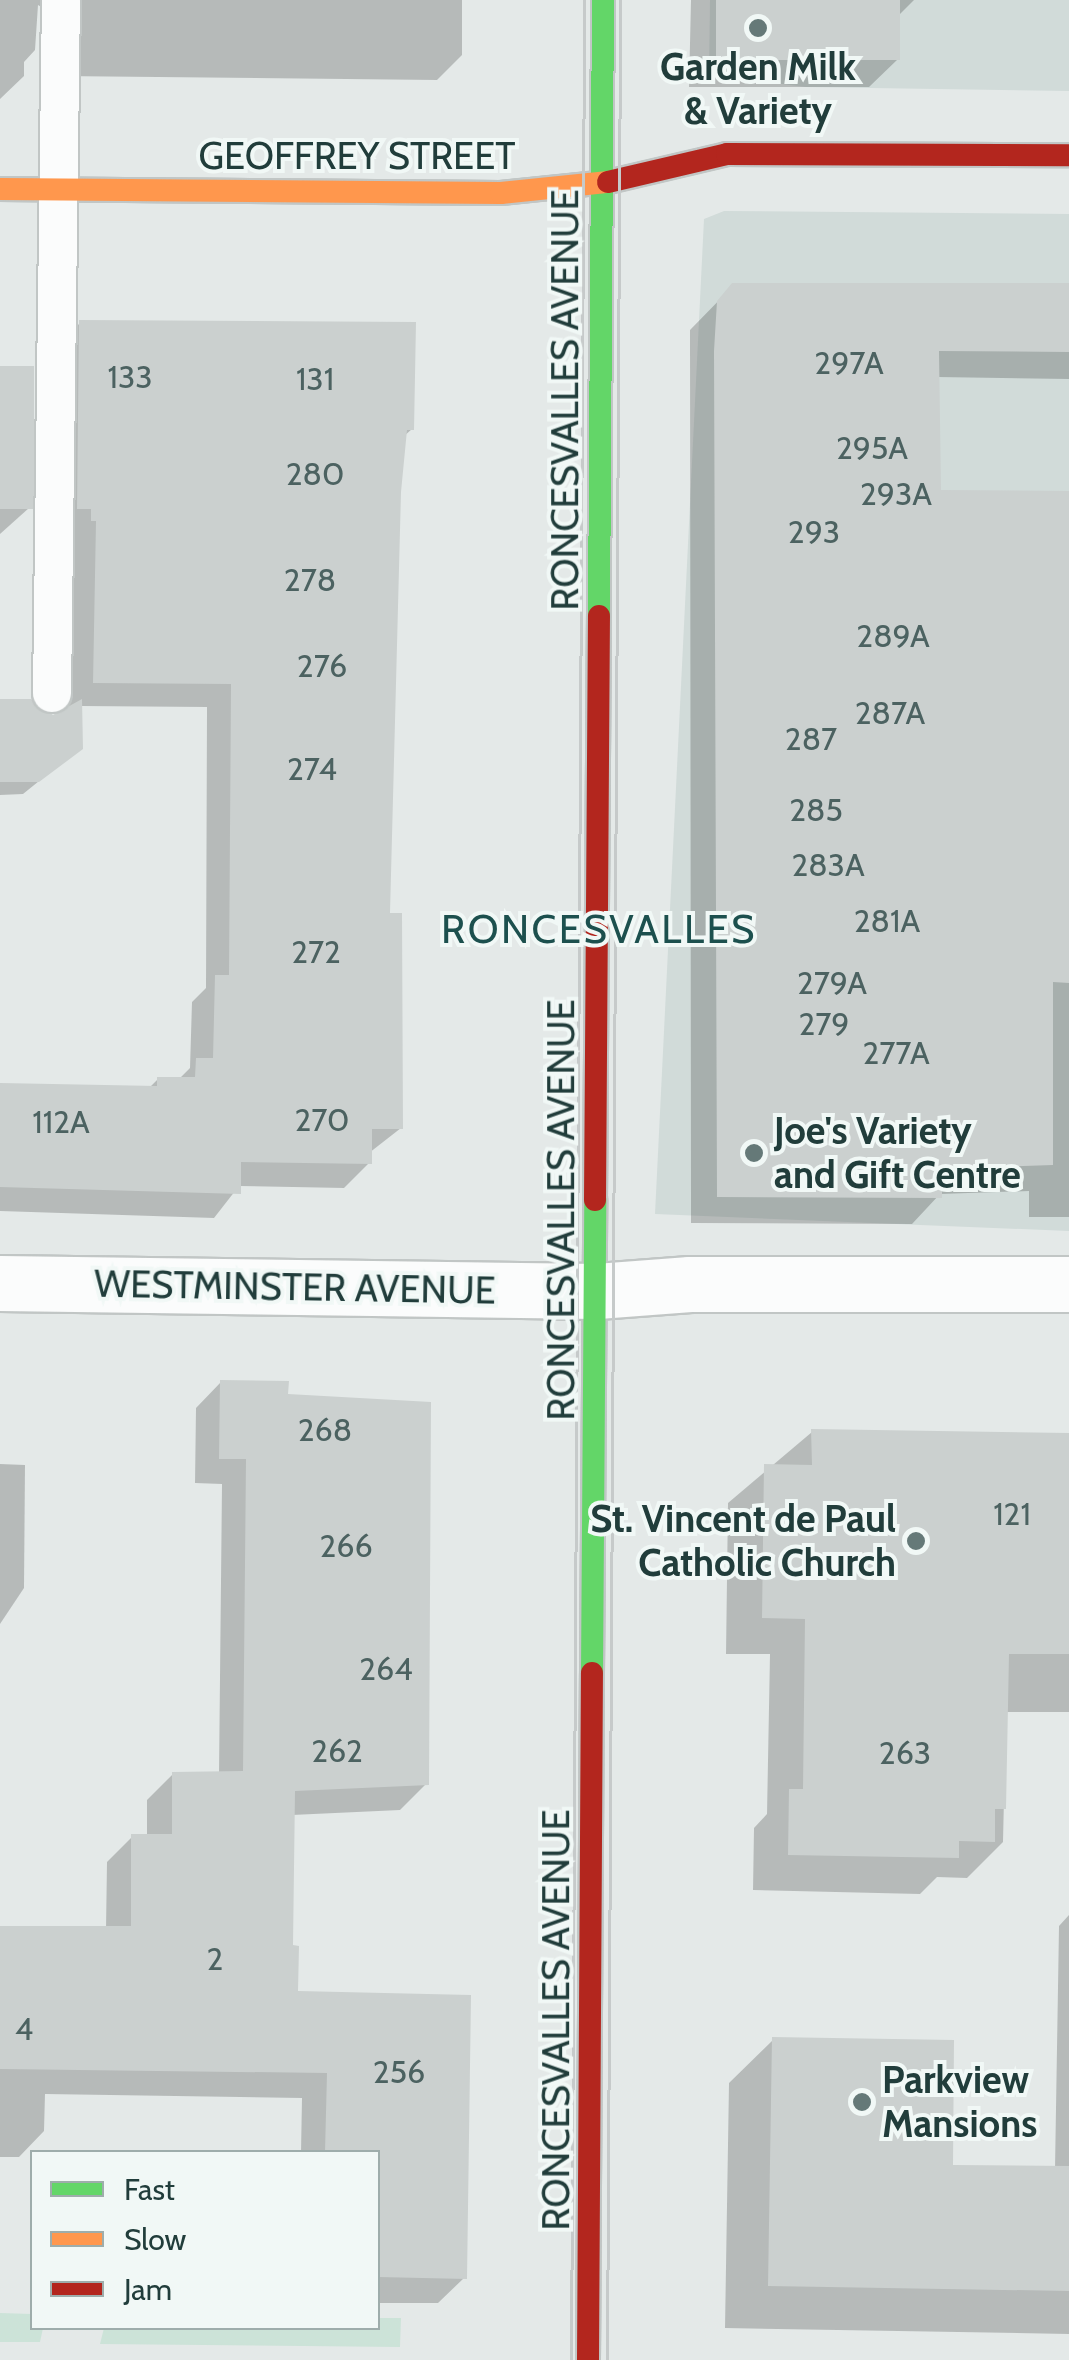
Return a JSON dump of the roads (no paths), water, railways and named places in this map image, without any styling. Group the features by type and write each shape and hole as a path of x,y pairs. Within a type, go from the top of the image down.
{"street":[{"name":"RONCESVALLES AVENUE","path":"588,2360 603,0"},
{"name":"GEOFFREY STREET","path":"0,189 501,194 602,184 727,154 1069,155"},
{"name":"WESTMINSTER AVENUE","path":"0,1283 597,1291 690,1284 1069,1284"}],"lane":[{"path":"52,693 61,0"}],"tram line":[{"path":"571,2360 584,0"},
{"path":"607,2360 620,0"}],"place":[{"name":"Garden Milk & Variety","path":"758,28"},
{"name":"Joe's Variety and Gift Centre","path":"754,1153"},
{"name":"St. Vincent de Paul Catholic Church","path":"916,1541"},
{"name":"Parkview Mansions","path":"862,2102"}],"district":[{"name":"RONCESVALLES","path":"599,929"}]}
